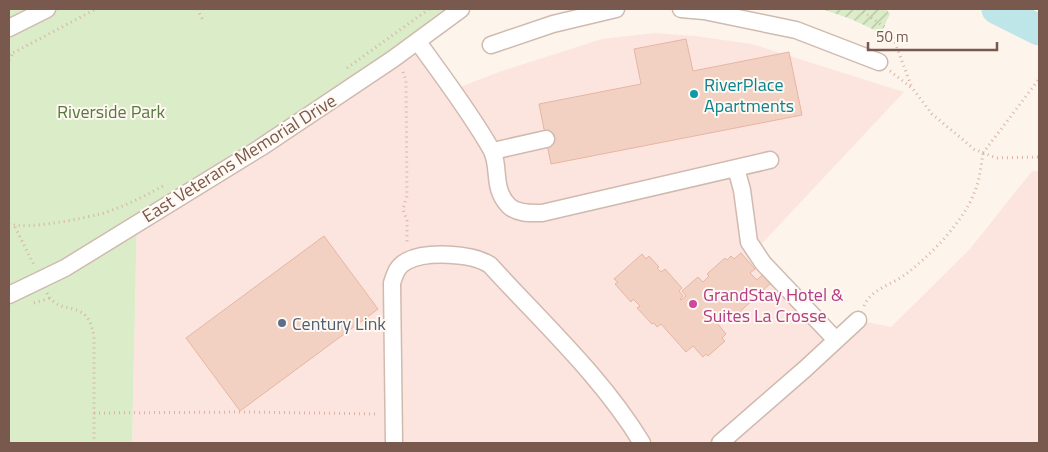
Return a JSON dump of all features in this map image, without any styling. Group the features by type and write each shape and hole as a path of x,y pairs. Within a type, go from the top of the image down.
{"street":[{"path":"9,28 47,9"},
{"name":"East Veterans Memorial Drive","path":"9,295 65,268 260,148 418,42 461,9"},
{"path":"491,45 553,24 616,9"},
{"path":"681,9 704,11 796,30 879,62"},
{"path":"418,42 493,151 497,181 502,196 511,208 525,213 542,213 770,160"},
{"path":"493,151 546,139"},
{"path":"736,168 742,190 749,242 754,251 763,263 836,340"},
{"path":"394,443 392,283 396,271 407,261 442,255 481,259 490,265 596,380 618,406 642,443"},
{"path":"720,443 858,320"}],"path":[{"path":"9,55 96,9"},
{"path":"197,9 204,22"},
{"path":"346,68 429,9"},
{"path":"859,9 886,28 893,37 913,89"},
{"path":"9,60 14,52"},
{"path":"879,62 913,89 932,114 974,149 996,158 1039,157"},
{"path":"403,72 406,80 407,196 404,210 407,221 407,245"},
{"path":"858,320 871,295 906,274 953,228 965,211 975,191 982,153 1039,79"},
{"path":"9,224 15,227 45,224 106,212 135,201 167,184"},
{"path":"15,227 50,298 55,303 78,309 84,313 93,327 94,443"},
{"path":"94,413 247,412 393,414"}],"shaded area":[{"path":"654,33 695,36 752,44 904,92 755,251 836,340 858,320 891,327 970,249 1032,171 1039,171 1039,443 132,443 137,214 147,216 418,42 452,90 499,72 602,39"}],"green space":[{"name":"Riverside Park","path":"9,9 447,9 377,60 284,122 137,214 132,443 9,443"},
{"path":"822,9 886,9 890,14 881,33 851,19"}],"building":[{"name":"RiverPlace Apartments","path":"686,39 693,71 789,52 802,115 551,164 539,104 641,84 634,49"},
{"name":"Century Link","path":"324,236 378,309 240,411 186,338"},
{"name":"GrandStay Hotel & Suites La Crosse","path":"741,253 755,269 750,273 757,280 764,273 772,282 730,321 725,316 717,323 726,334 722,338 725,341 708,356 706,354 703,357 693,346 686,352 661,324 657,327 654,323 652,324 637,308 640,306 633,299 631,302 615,284 618,282 614,279 642,254 646,259 649,256 661,272 665,269 682,288 679,291 683,296 681,300 686,296 682,291 698,277 703,282 709,276 707,274 725,258 727,260 731,256 734,259"}],"waterway":[{"path":"997,9 1039,30"}],"place":[{"name":"RiverPlace Apartments","path":"694,94"},
{"name":"GrandStay Hotel & Suites La Crosse","path":"693,304"},
{"name":"Century Link","path":"282,323"}]}
